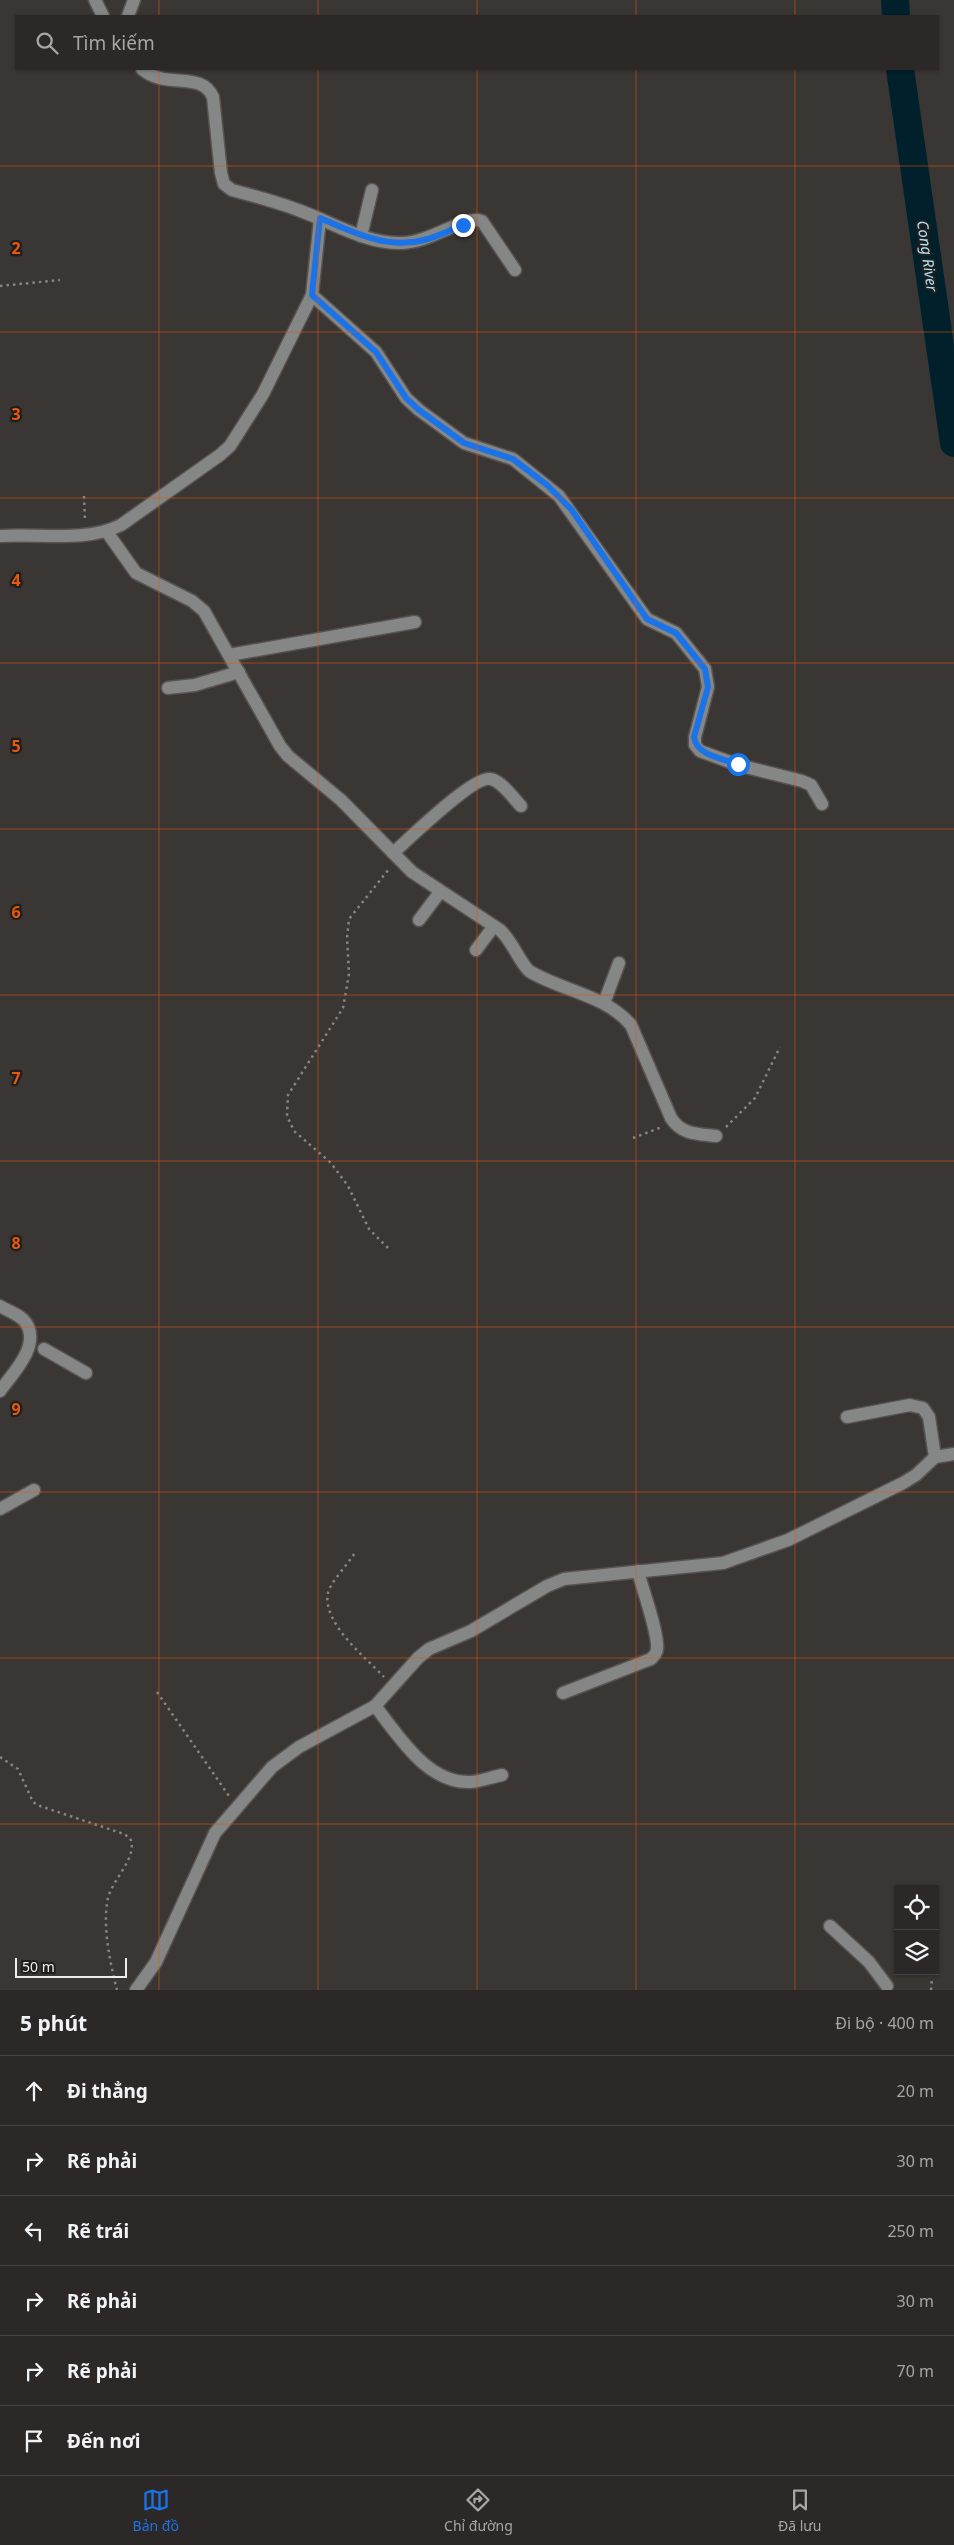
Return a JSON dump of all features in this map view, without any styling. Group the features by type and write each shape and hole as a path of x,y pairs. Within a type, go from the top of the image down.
{"street":[{"path":"95,0 102,15"},
{"path":"128,15 134,0"},
{"path":"143,70 152,77 166,81 198,82 209,88 213,97 221,173 224,184 232,190 296,209 361,236 396,242 423,240 478,220 482,221 515,270"},
{"path":"361,236 372,190"},
{"path":"0,536 86,535 107,532 121,525 230,446 263,394 312,295 320,218"},
{"path":"312,295 371,347 406,398 419,410 464,443 513,459 559,496 647,619 668,629 681,638 705,669 708,678 708,687 694,737 695,745 700,751 738,764 802,781 811,786 822,804"},
{"path":"107,532 136,572 192,601 204,611 280,746 288,756 341,800 423,881 494,926 508,938 521,962 529,972 604,1003 622,1014 631,1025 678,1128 689,1133 716,1136"},
{"path":"230,655 414,622"},
{"path":"168,688 195,685 238,672"},
{"path":"396,856 466,788 483,779 496,780 521,806"},
{"path":"419,920 440,892"},
{"path":"476,950 494,926"},
{"path":"604,1003 619,963"},
{"path":"0,1306 19,1316 26,1323 36,1346 86,1373"},
{"path":"0,1391 25,1355 36,1346"},
{"path":"847,1417 910,1405 923,1408 929,1417 935,1457"},
{"path":"136,1990 156,1962 216,1834 272,1767 286,1755 375,1706 428,1649 480,1626 547,1586 564,1579 708,1566 788,1540 903,1483 916,1475 935,1457 954,1454"},
{"path":"0,1509 34,1490"},
{"path":"563,1693 651,1659 656,1654 658,1648 638,1571"},
{"path":"375,1706 424,1765 440,1775 471,1782 502,1775"},
{"path":"830,1926 864,1956 887,1986"}],"path":[{"path":"0,286 60,280"},
{"path":"84,496 86,535"},
{"path":"388,1248 368,1229 348,1186 330,1164 294,1131 287,1116 286,1106 288,1095 343,1008 349,974 347,929 349,919 396,856"},
{"path":"716,1136 739,1116 754,1098 780,1047"},
{"path":"633,1138 674,1122"},
{"path":"354,1554 328,1592 328,1607 335,1625 393,1686"},
{"path":"157,1692 237,1808"},
{"path":"0,1757 18,1769 33,1802 124,1834 130,1838 132,1848 127,1861 114,1882 107,1905 107,1931 117,1990"},
{"path":"931,1990 932,1979"}],"waterway":[{"name":"Cong River","path":"895,0 896,15"},
{"name":"Cong River","path":"900,70 954,443"}],"route":[{"path":"463,225 423,240 403,243 381,241 361,236 320,218 315,283 312,295 367,342 376,352 406,398 419,410 464,443 477,449 503,454 513,459 547,485 571,509 647,619 676,633 705,669 708,687 694,737 695,745 700,751 738,764"}]}
